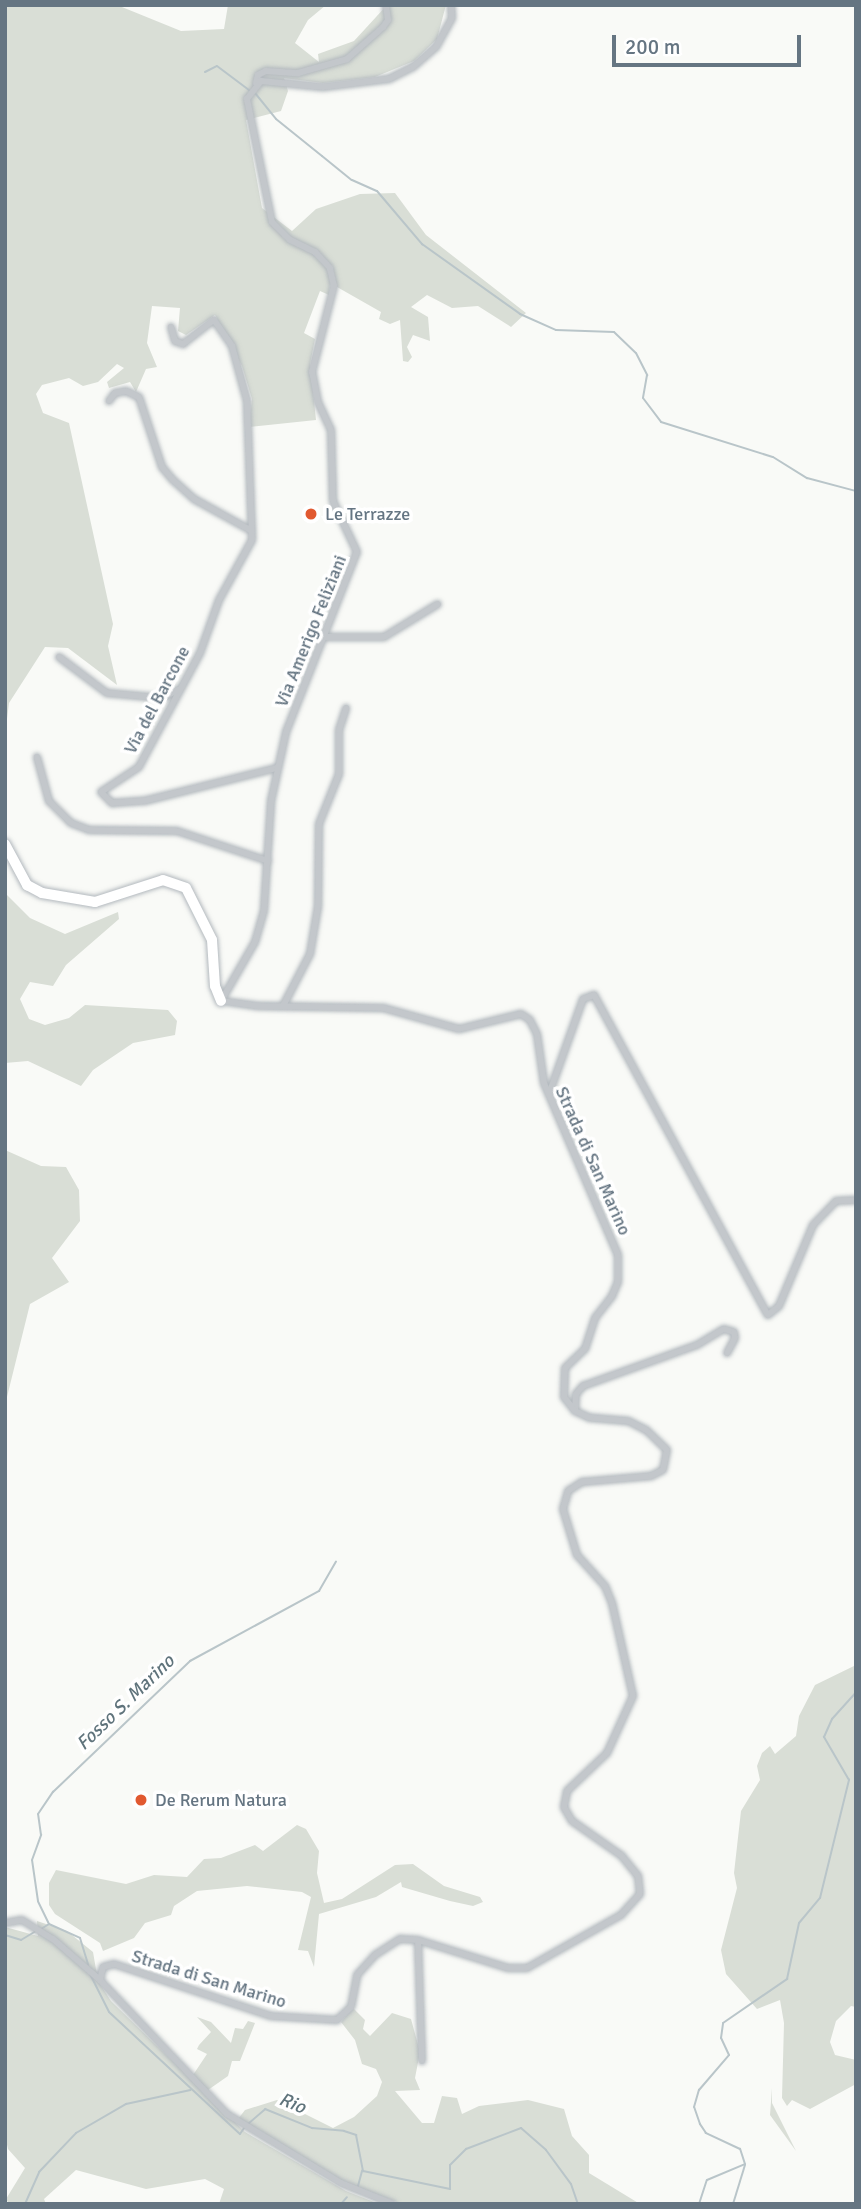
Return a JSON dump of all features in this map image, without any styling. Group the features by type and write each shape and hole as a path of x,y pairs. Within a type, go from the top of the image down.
{"street":[{"path":"386,5 388,20 383,27 347,59 298,73 266,71 258,75 256,84 280,79 323,88 389,79 436,47 452,18 451,5"},
{"name":"Via Amerigo Feliziani","path":"221,1001 255,942 264,910 276,768 357,552 333,501 333,442 317,402 312,372 334,286 330,268 315,252 290,240 272,222 247,99 256,84"},
{"name":"Via del Barcone","path":"171,327 175,341 183,344 214,320 232,345 247,401 252,531 180,689 139,767 101,792 105,799 113,803 144,801 276,768"},
{"path":"109,401 116,393 126,391 139,397 162,467 173,481 194,499 252,531"},
{"path":"323,637 384,637 438,604"},
{"path":"59,657 107,693 162,698 180,689"},
{"path":"283,1006 310,954 318,906 319,824 339,774 339,730 346,708"},
{"path":"37,757 49,801 71,823 89,830 177,831 268,861"},
{"path":"5,844 27,885 42,893 94,902 163,880 186,888 212,940 215,986 221,1001"},
{"path":"549,1094 583,999 594,995 768,1315 779,1306 813,1225 836,1200 856,1200"},
{"name":"Strada di San Marino","path":"221,1001 283,1006 384,1008 459,1029 521,1014 530,1020 537,1034 549,1094 618,1255 618,1282 612,1296 595,1318 585,1349 565,1368 565,1397 575,1411"},
{"path":"422,2061 418,1940 508,1968 527,1968 612,1921 640,1894 638,1876 622,1856 572,1821 565,1807 566,1791 607,1753 633,1696 612,1603 605,1586 577,1555 563,1508 568,1491 582,1482 651,1476 663,1470 667,1451 646,1430 628,1421 590,1418 575,1411 576,1394 583,1386 697,1345 724,1329 734,1332 727,1353"},
{"path":"5,1923 22,1920 53,1939 97,1977 178,2066 252,2132 341,2183 393,2204"},
{"name":"Strada di San Marino","path":"97,1977 103,1967 114,1964 271,2016 337,2020 351,2007 357,1975 375,1955 400,1939 418,1940"}],"shaded area":[{"path":"5,5 117,5 181,31 224,29 228,5 326,5 308,20 295,43 319,62 318,54 354,41 387,5 446,5 437,39 414,61 375,77 323,83 284,78 288,91 281,111 246,120 262,208 292,231 316,209 360,194 395,193 426,235 526,313 511,327 478,306 452,308 427,295 411,307 428,317 430,341 413,335 407,347 412,357 408,362 403,361 400,320 390,324 379,319 381,312 330,283 329,295 320,291 304,333 315,339 310,364 316,420 249,427 252,399 242,366 215,315 186,335 178,331 180,308 152,306 147,343 157,367 146,369 136,392 130,382 109,388 107,382 124,368 117,364 98,382 83,386 69,378 42,385 36,394 43,413 69,423 113,624 108,646 117,685 68,648 45,647 9,703 5,735"},
{"path":"5,893 30,918 65,934 118,912 119,919 66,965 53,986 30,982 20,999 29,1019 45,1025 69,1018 85,1005 168,1010 177,1021 175,1035 133,1043 93,1070 81,1086 28,1061 5,1063"},
{"path":"5,1150 41,1166 66,1167 79,1190 80,1221 52,1258 69,1282 30,1304 5,1405"},
{"path":"856,1665 856,2007 851,2006 836,2021 830,2042 835,2055 856,2060 856,2084 810,2109 792,2100 787,2106 782,2098 784,2023 780,2000 757,2009 726,1974 721,1950 737,1888 734,1873 741,1811 760,1780 757,1766 762,1753 770,1746 775,1754 796,1736 799,1716 815,1685"},
{"path":"297,1825 306,1829 319,1851 317,1873 324,1903 342,1899 395,1865 413,1864 444,1886 480,1897 483,1902 473,1906 450,1901 402,1887 401,1882 376,1897 319,1914 314,1967 308,1951 298,1950 311,1897 302,1892 247,1886 197,1891 174,1906 171,1915 145,1923 134,1938 103,1951 100,1943 55,1914 49,1905 49,1883 56,1870 126,1884 154,1875 187,1877 204,1859 221,1858 255,1845 263,1851"},
{"path":"37,1921 67,1931 93,1952 98,1981 111,2001 245,2132 346,2191 379,2204 219,2204 224,2189 205,2179 146,2189 76,2170 44,2199 46,2204 9,2204 6,2199 25,2168 8,2149 5,2136 5,1927 38,1936"},
{"path":"353,2008 365,2020 363,2029 370,2036 392,2013 411,2019 420,2052 415,2078 420,2090 395,2091 422,2123 434,2123 442,2096 457,2098 462,2114 479,2106 528,2100 564,2109 572,2136 589,2155 589,2173 640,2204 402,2204 346,2183 238,2119 245,2110 277,2100 333,2128 354,2117 377,2096 382,2082 376,2069 362,2064 355,2040 341,2022"},
{"path":"197,2017 211,2022 231,2043 235,2028 243,2029 248,2021 255,2023 240,2061 232,2061 228,2076 208,2090 193,2075 207,2054 197,2049 211,2032"},
{"path":"772,2088 772,2103 796,2151 770,2115"}],"waterway":[{"path":"205,72 217,66 249,90"},
{"path":"255,93 276,119 322,156 352,180 377,191 422,244 520,314 556,330 614,332 636,353 647,375 643,398 661,422 773,457 807,478 856,491"},
{"name":"Fosso S. Marino","path":"49,1924 38,1901 32,1860 41,1835 38,1814 53,1792 190,1661 319,1591 336,1562"},
{"path":"699,2204 707,2180 745,2164 740,2149 706,2133 700,2124 694,2107 699,2090 729,2055 721,2038 723,2023 787,1979 799,1923 820,1898 849,1780 824,1737 832,1719 856,1692"},
{"name":"Rio","path":"41,1929 49,1924 80,1938 88,1965"},
{"name":"Rio","path":"5,1935 21,1940 36,1931"},
{"name":"Rio","path":"90,1974 109,2012 240,2134 244,2128"},
{"path":"25,2204 39,2172 76,2133 126,2104 190,2090"},
{"name":"Rio","path":"248,2124 265,2109 312,2128 344,2131 356,2135 363,2171 450,2189 450,2165 466,2149 521,2128 546,2150 571,2184 578,2204"},
{"path":"733,2204 745,2165"},
{"path":"358,2186 362,2171"},
{"path":"341,2204 347,2197"},
{"name":"Rio","path":"597,2204 607,2204"}],"place":[{"name":"Le Terrazze","path":"311,514"},
{"name":"De Rerum Natura","path":"141,1800"}]}
